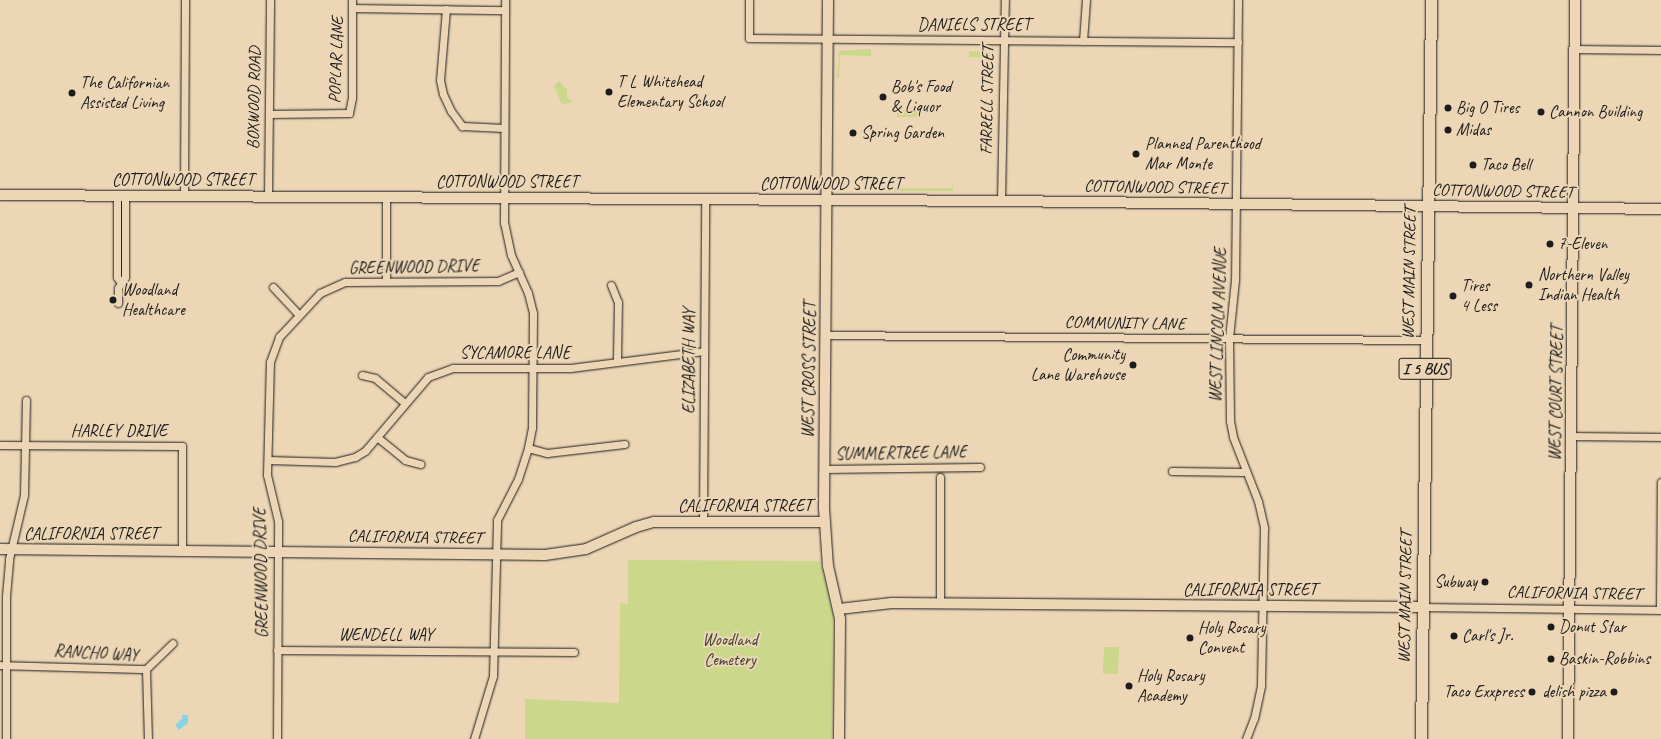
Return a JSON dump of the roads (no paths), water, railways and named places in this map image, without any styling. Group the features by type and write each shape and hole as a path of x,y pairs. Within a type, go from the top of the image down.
{"main road":[{"name":"WEST MAIN STREET","path":"1421,739 1425,340 1431,0"}],"street":[{"path":"184,196 185,0"},
{"name":"BOXWOOD ROAD","path":"268,197 270,0"},
{"name":"POPLAR LANE","path":"269,114 349,113 353,8 352,0"},
{"path":"474,739 490,693 494,651 495,554 497,520 518,479 528,448 532,428 534,368 533,312 505,235 504,128 506,0"},
{"name":"DANIELS STREET","path":"749,0 749,38 1238,42"},
{"name":"WEST CROSS STREET","path":"828,0 824,522 830,579 839,609 839,739"},
{"name":"FARRELL STREET","path":"1001,201 1003,40 1005,0"},
{"path":"1083,41 1086,0"},
{"name":"WEST LINCOLN AVENUE","path":"1238,0 1235,280 1229,338 1230,421 1233,437 1258,502 1264,528 1260,691 1254,718 1246,739"},
{"name":"WEST COURT STREET","path":"1568,739 1576,0"},
{"path":"353,8 506,10"},
{"path":"446,9 440,80 443,94 450,111 462,126 504,128"},
{"path":"1575,49 1661,50"},
{"name":"COTTONWOOD STREET","path":"0,195 1001,201 1661,209"},
{"path":"118,303 118,288 125,277 121,196"},
{"path":"386,197 386,281"},
{"name":"ELIZABETH WAY","path":"703,522 705,200"},
{"name":"GREENWOOD DRIVE","path":"277,739 277,508 267,475 270,362 279,337 298,314 320,293 334,285 358,280 498,281 519,272"},
{"path":"610,285 618,302 617,362"},
{"path":"273,287 298,314"},
{"name":"COMMUNITY LANE","path":"825,335 1425,340"},
{"name":"SYCAMORE LANE","path":"268,460 344,461 365,451 428,376 453,368 575,368 704,351"},
{"path":"362,375 375,378 405,403"},
{"path":"6,739 3,665 6,596 12,549 24,495 26,400"},
{"path":"1571,436 1661,437"},
{"path":"377,438 405,460 420,464"},
{"path":"528,448 547,453 624,444"},
{"name":"HARLEY DRIVE","path":"0,445 182,446 182,550"},
{"name":"SUMMERTREE LANE","path":"824,469 980,467"},
{"path":"1172,471 1246,472"},
{"path":"940,477 940,603"},
{"path":"1660,610 1661,482"},
{"name":"CALIFORNIA STREET","path":"0,549 495,554 566,553 599,544 648,522 824,522"},
{"name":"CALIFORNIA STREET","path":"839,609 878,603 940,603 1660,610"},
{"path":"146,669 174,643"},
{"name":"WENDELL WAY","path":"277,650 574,652"},
{"name":"RANCHO WAY","path":"3,665 146,669 148,739"}],"water":[{"path":"182,715 188,715 188,723 179,730 175,725 182,719"}],"place":[{"name":"T L Whitehead Elementary School","path":"609,92"},
{"name":"The Californian Assisted Living","path":"72,93"},
{"name":"Bob's Food & Liquor","path":"883,97"},
{"name":"Big O Tires","path":"1448,108"},
{"name":"Cannon Building","path":"1541,112"},
{"name":"Midas","path":"1448,130"},
{"name":"Spring Garden","path":"853,133"},
{"name":"Planned Parenthood Mar Monte","path":"1136,154"},
{"name":"Taco Bell","path":"1473,165"},
{"name":"7-Eleven","path":"1550,244"},
{"name":"Northern Valley Indian Health","path":"1529,285"},
{"name":"Tires 4 Less","path":"1453,296"},
{"name":"Woodland Healthcare","path":"113,300"},
{"name":"Community Lane Warehouse","path":"1133,365"},
{"name":"Subway","path":"1485,582"},
{"name":"Donut Star","path":"1551,627"},
{"name":"Carl's Jr.","path":"1454,636"},
{"name":"Holy Rosary Convent","path":"1190,638"},
{"name":"Baskin-Robbins","path":"1551,659"},
{"name":"Holy Rosary Academy","path":"1129,686"},
{"name":"Taco Exxpress","path":"1532,692"},
{"name":"delish pizza","path":"1614,692"}],"park label":[{"name":"Woodland Cemetery","path":"730,650"}]}
